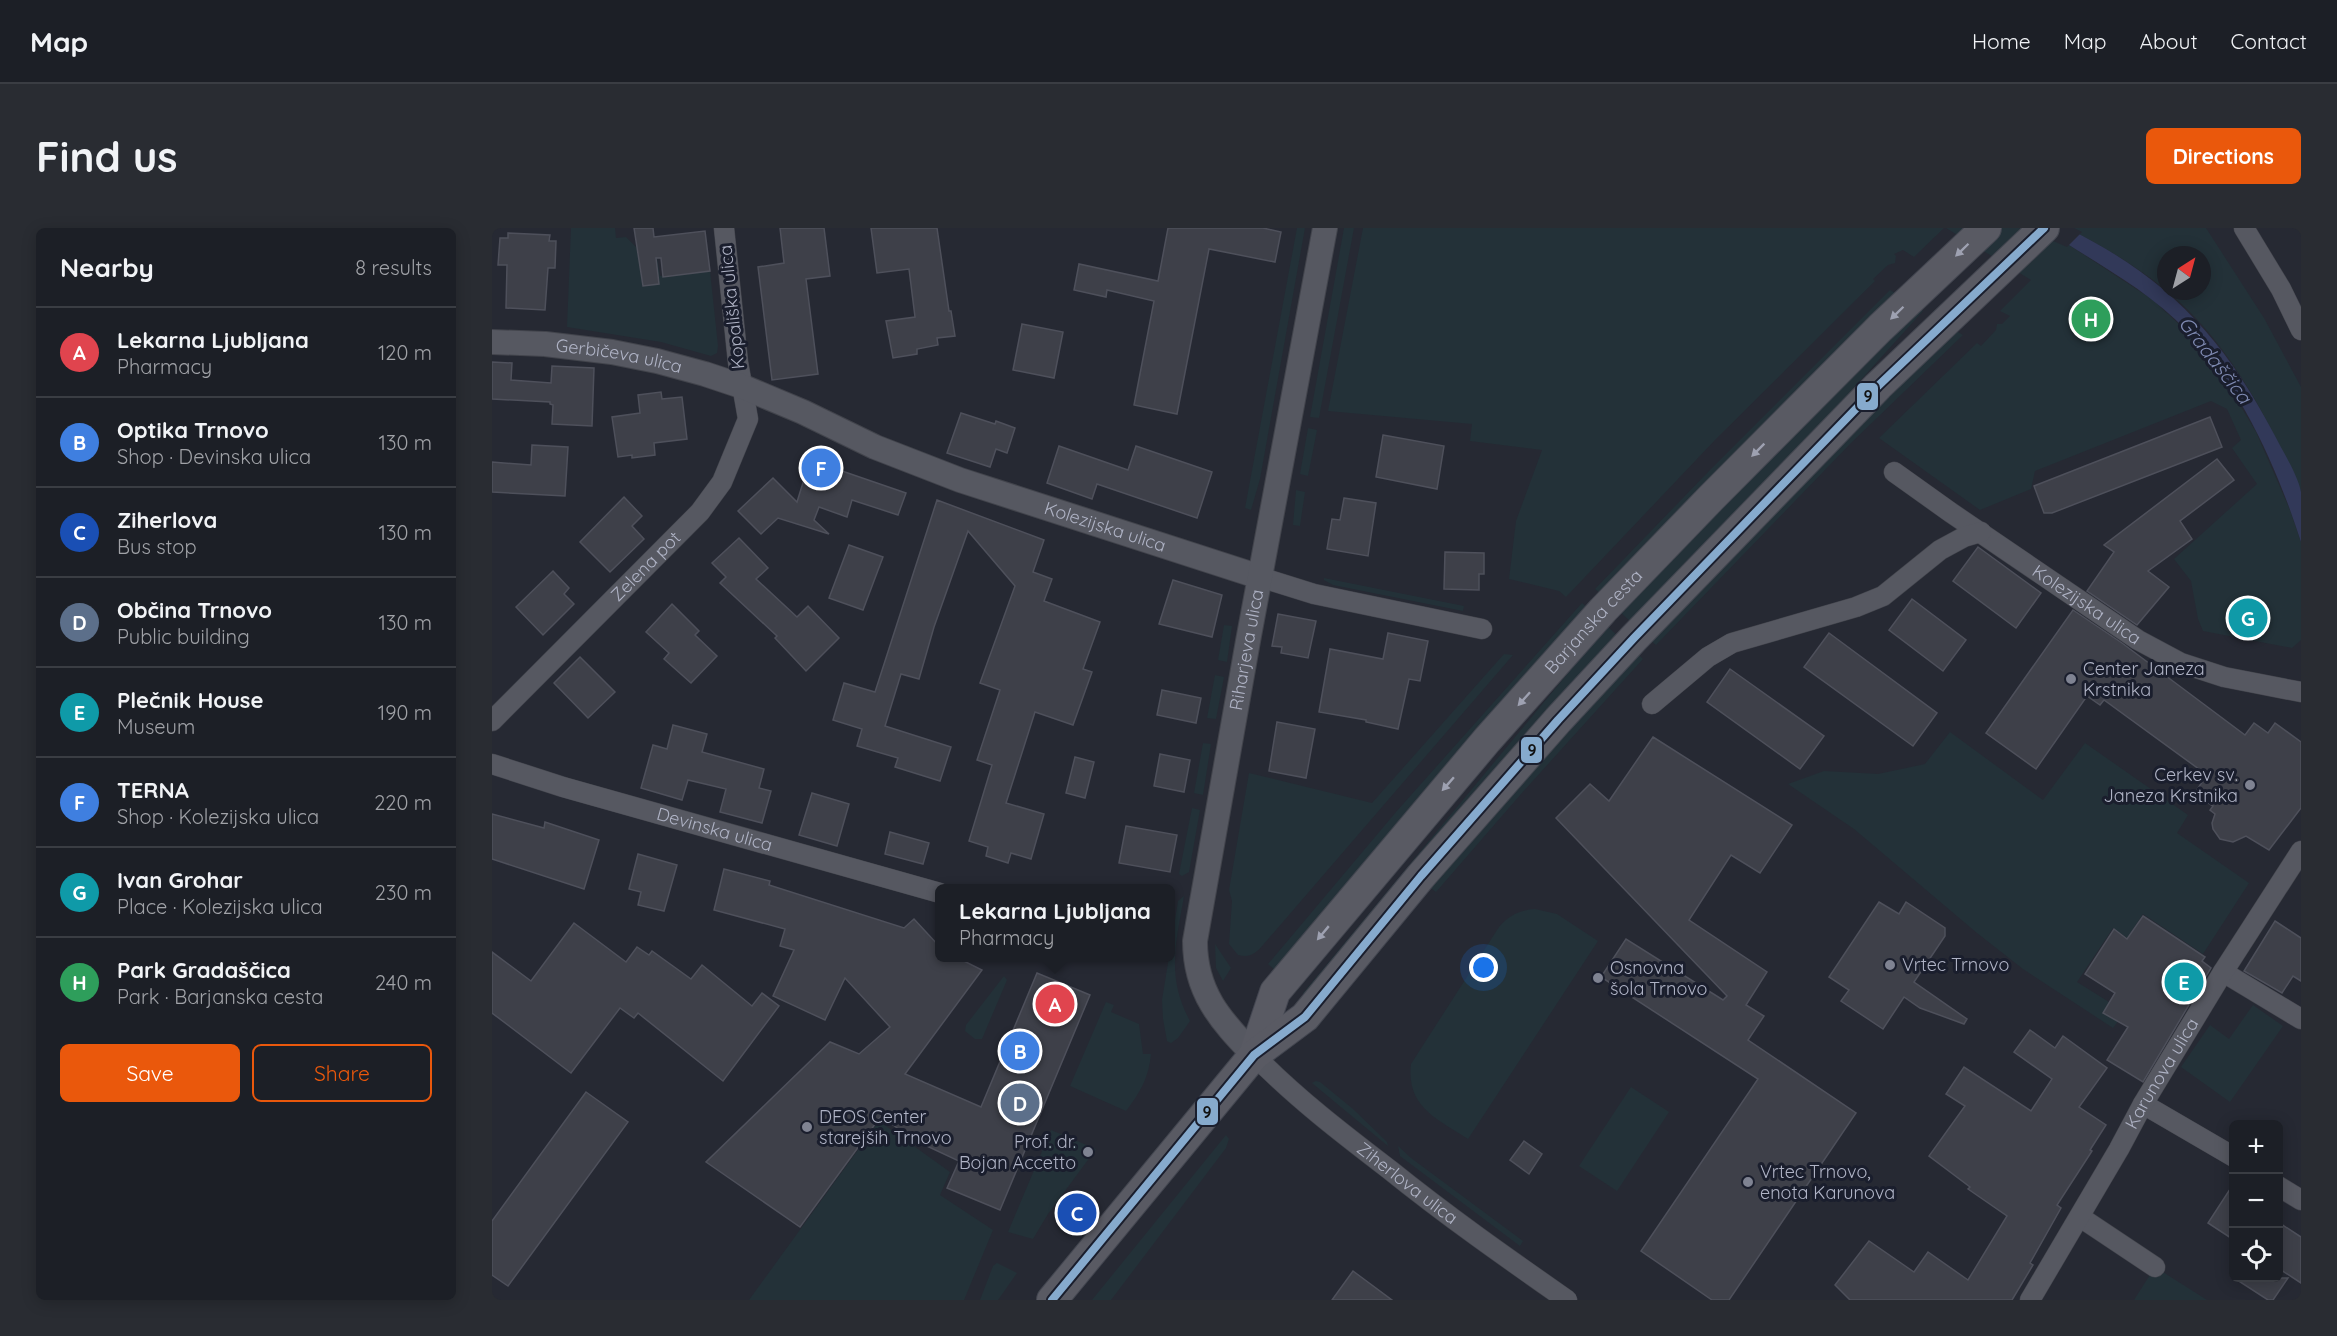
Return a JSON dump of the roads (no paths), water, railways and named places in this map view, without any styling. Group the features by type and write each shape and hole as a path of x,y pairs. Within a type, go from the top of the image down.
{"main road":[{"name":"Barjanska cesta","path":"1254,1055 1275,992 1487,740 1604,610 1711,498 1806,402 1986,228"},
{"name":"Barjanska cesta","path":"1052,1300 1254,1055 1305,1017 1421,876 1558,720 1664,606 1870,394 2044,228"}],"street":[{"name":"Kopališka ulica","path":"724,228 741,386"},
{"name":"Riharjeva ulica","path":"1254,1055 1217,1015 1197,969 1195,941 1325,228"},
{"path":"2244,228 2275,279 2301,330"},
{"name":"Gerbičeva ulica","path":"492,342 567,346 634,356 741,386"},
{"name":"Kolezijska ulica","path":"741,386 803,412 875,447 960,480 1314,594 1482,629"},
{"name":"Zelena pot","path":"492,721 700,512 722,482 748,419 741,386"},
{"name":"Kolezijska ulica","path":"1894,472 2138,640 2181,663 2224,677 2301,692"},
{"path":"1652,704 1708,657 1732,643 1856,607 1883,596 1940,550 1964,537 1981,532"},
{"name":"Devinska ulica","path":"492,764 563,787 935,892"},
{"name":"Karunova ulica","path":"2030,1300 2080,1217 2143,1104 2223,972 2301,851"},
{"path":"2223,972 2301,1019"},
{"name":"Ziherlova ulica","path":"1254,1055 1286,1088 1358,1146 1435,1206 1567,1300"},
{"path":"2143,1104 2229,1154"},
{"path":"2283,1189 2301,1200"},
{"path":"2080,1217 2155,1267"}],"water":[{"name":"Gradaščica","path":"2067,228 2134,267 2157,284 2157,300 2175,300 2212,339 2255,399 2297,478 2301,492 2301,542 2281,486 2256,430 2241,403 2206,353 2187,331 2160,306 2131,284 2069,245"}],"place":[{"name":"Park Gradaščica","path":"2091,319"},
{"name":"TERNA","path":"821,468"},
{"name":"Ivan Grohar","path":"2248,618"},
{"name":"Center Janeza Krstnika","path":"2071,679"},
{"name":"Cerkev sv. Janeza Krstnika","path":"2250,785"},
{"name":"Vrtec Trnovo","path":"1890,965"},
{"name":"Osnovna šola Trnovo","path":"1598,978"},
{"name":"Plečnik House","path":"2184,982"},
{"name":"Lekarna Ljubljana","path":"1055,1004"},
{"name":"Optika Trnovo","path":"1020,1051"},
{"name":"Občina Trnovo","path":"1020,1103"},
{"name":"DEOS Center starejših Trnovo","path":"807,1127"},
{"name":"Prof. dr. Bojan Accetto","path":"1088,1152"},
{"name":"Vrtec Trnovo, enota Karunova","path":"1748,1182"},
{"name":"Ziherlova","path":"1077,1213"}]}
